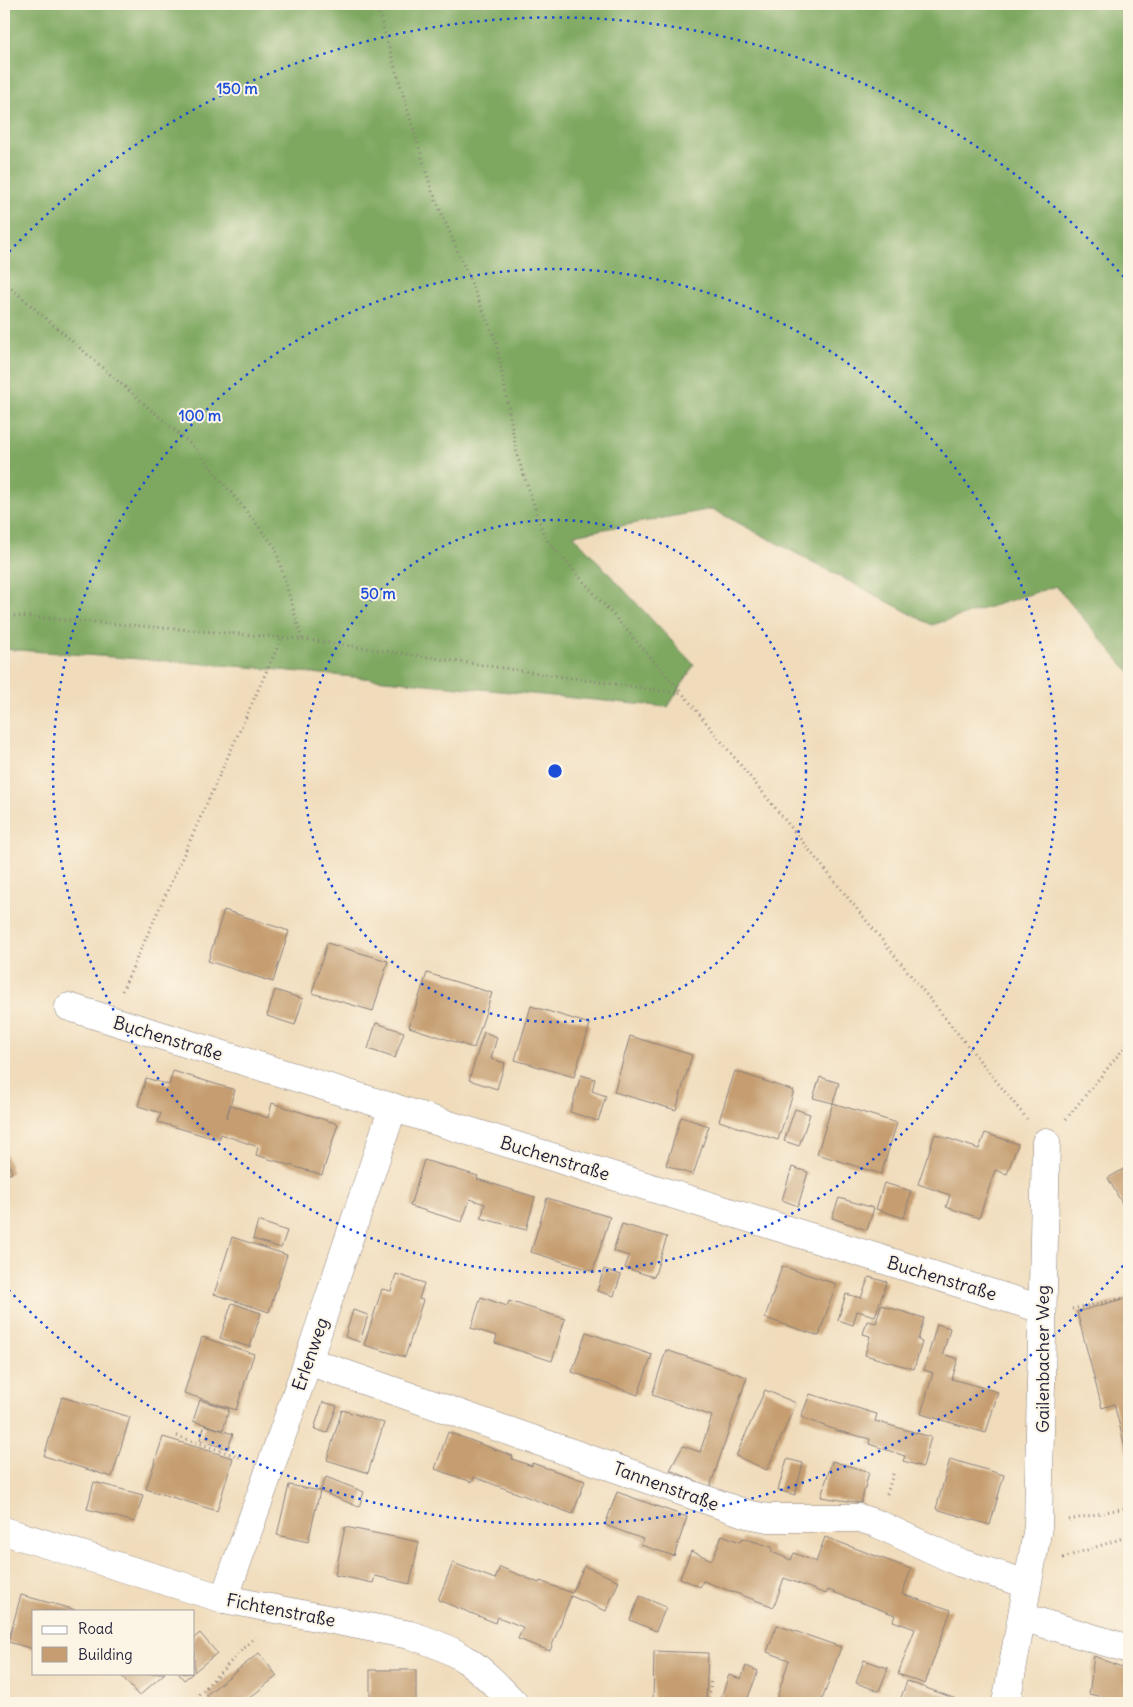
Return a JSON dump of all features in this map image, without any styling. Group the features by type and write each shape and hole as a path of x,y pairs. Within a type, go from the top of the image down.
{"street":[{"name":"Buchenstraße","path":"69,1007 1042,1309"},
{"name":"Erlenweg","path":"224,1599 308,1362 394,1108"},
{"name":"Gailenbacher Weg","path":"1006,1703 1038,1527 1046,1142"},
{"name":"Tannenstraße","path":"308,1362 747,1514 768,1518 859,1518 878,1524 961,1564 1028,1577"},
{"name":"Fichtenstraße","path":"4,1531 224,1599 410,1635 437,1643 461,1654 482,1670 514,1703"},
{"path":"1022,1617 1129,1649"}],"path":[{"path":"376,4 432,191 496,340 517,455 545,538 684,694 1046,1142 1129,1042"},
{"path":"4,282 195,448 275,547 302,638"},
{"path":"4,615 302,638 684,694"},
{"path":"109,1020 282,637"},
{"path":"1042,1309 1076,1310 1129,1297"},
{"path":"177,1436 270,1467"},
{"path":"1038,1527 1129,1507"},
{"path":"1028,1577 1129,1536"},
{"path":"197,1703 196,1697 282,1610"},
{"path":"709,1703 711,1678"}],"green space":[{"path":"4,4 1129,4 1129,672 1056,586 932,625 712,509 573,535 694,665 668,707 248,667 4,649"}],"building":[{"path":"224,910 289,931 273,982 208,961"},
{"path":"327,943 388,961 373,1011 312,993"},
{"path":"427,973 492,993 474,1048 409,1027"},
{"path":"275,990 303,999 295,1025 267,1016"},
{"path":"531,1006 590,1024 574,1077 515,1060"},
{"path":"376,1023 404,1032 395,1058 368,1049"},
{"path":"484,1032 497,1037 491,1059 505,1063 497,1089 469,1080"},
{"path":"630,1036 692,1055 676,1110 614,1092"},
{"path":"173,1071 235,1090 226,1118 231,1105 268,1118 272,1103 338,1124 322,1175 256,1155 258,1147 221,1134 219,1140 158,1122 161,1113 138,1106 146,1078 169,1085"},
{"path":"735,1071 794,1091 778,1140 719,1121"},
{"path":"581,1075 595,1079 592,1091 606,1096 598,1121 570,1112"},
{"path":"820,1077 839,1083 833,1103 813,1098"},
{"path":"833,1103 897,1123 881,1174 817,1154"},
{"path":"795,1109 810,1114 799,1146 784,1141"},
{"path":"681,1117 709,1126 693,1175 666,1165"},
{"path":"985,1133 1018,1144 1007,1174 995,1170 979,1218 946,1207 950,1195 918,1184 935,1134 979,1149"},
{"path":"4,1147 12,1173 4,1176"},
{"path":"424,1160 478,1176 477,1179 535,1197 526,1230 481,1218 485,1204 470,1199 462,1222 410,1206"},
{"path":"1129,1166 1129,1216 1108,1178"},
{"path":"792,1167 808,1172 798,1206 782,1200"},
{"path":"884,1183 911,1191 904,1218 876,1209"},
{"path":"547,1198 610,1217 593,1271 531,1252"},
{"path":"839,1198 874,1208 867,1230 832,1218"},
{"path":"258,1221 287,1231 281,1248 253,1239"},
{"path":"622,1224 667,1237 654,1277 625,1268 629,1256 613,1251"},
{"path":"232,1237 287,1255 269,1312 214,1294"},
{"path":"782,1266 836,1284 819,1336 765,1318"},
{"path":"604,1269 621,1275 614,1296 597,1291"},
{"path":"396,1274 424,1283 419,1299 423,1300 405,1357 364,1345 382,1289 391,1291"},
{"path":"869,1277 887,1282 875,1316 857,1311 853,1325 838,1320 846,1294 861,1298"},
{"path":"481,1297 507,1306 509,1301 565,1319 552,1361 495,1343 497,1336 471,1328"},
{"path":"1129,1297 1129,1462 1114,1404 1102,1408 1077,1312"},
{"path":"232,1303 261,1313 250,1347 220,1338"},
{"path":"881,1305 924,1318 918,1340 922,1342 914,1369 865,1355 870,1336 863,1334 867,1321 876,1323"},
{"path":"353,1310 368,1315 360,1342 345,1337"},
{"path":"937,1324 950,1328 943,1354 958,1359 952,1379 998,1392 986,1433 921,1414 933,1373 924,1370"},
{"path":"586,1332 652,1355 638,1395 572,1372"},
{"path":"202,1337 254,1354 236,1410 184,1393"},
{"path":"666,1350 747,1377 710,1487 670,1470 683,1446 700,1452 712,1416 652,1395"},
{"path":"765,1390 796,1403 767,1470 736,1456"},
{"path":"810,1394 877,1414 875,1421 931,1437 923,1467 903,1461 905,1456 869,1444 870,1439 838,1431 801,1417"},
{"path":"62,1397 130,1417 112,1477 44,1456"},
{"path":"200,1400 229,1409 223,1430 193,1421"},
{"path":"323,1402 337,1406 327,1433 314,1429"},
{"path":"342,1410 384,1423 368,1473 327,1460"},
{"path":"205,1425 233,1434 228,1449 200,1440"},
{"path":"448,1432 513,1456 512,1459 532,1466 532,1463 585,1481 573,1514 474,1477 472,1482 435,1469"},
{"path":"163,1437 233,1458 217,1511 146,1489"},
{"path":"787,1459 803,1463 795,1495 778,1490"},
{"path":"950,1459 1004,1475 990,1525 936,1509"},
{"path":"832,1461 869,1472 861,1503 821,1497"},
{"path":"326,1477 364,1492 359,1507 320,1491"},
{"path":"94,1482 143,1495 135,1522 87,1509"},
{"path":"289,1485 320,1491 308,1542 277,1535"},
{"path":"617,1492 687,1517 674,1556 641,1545 643,1539 605,1525"},
{"path":"345,1527 419,1542 410,1584 375,1576 373,1583 335,1575"},
{"path":"722,1535 740,1542 743,1538 772,1547 772,1552 791,1560 794,1553 816,1562 825,1537 911,1569 902,1594 951,1610 925,1684 898,1674 915,1629 893,1621 895,1615 828,1590 826,1594 784,1578 774,1607 703,1581 700,1587 680,1578 691,1551 712,1560"},
{"path":"453,1563 495,1579 500,1567 539,1583 540,1581 572,1593 584,1566 619,1581 606,1611 571,1596 550,1651 518,1639 523,1627 498,1617 496,1623 438,1600"},
{"path":"21,1595 76,1610 32,1610 32,1648 8,1642"},
{"path":"640,1596 666,1607 656,1631 630,1620"},
{"path":"777,1625 841,1647 821,1703 775,1703 789,1660 767,1652"},
{"path":"200,1633 217,1653 195,1671 195,1637"},
{"path":"654,1651 708,1653 706,1703 653,1703"},
{"path":"259,1653 277,1676 243,1703 212,1703 206,1695"},
{"path":"1094,1656 1129,1670 1129,1703 1089,1694"},
{"path":"864,1660 888,1668 879,1691 856,1683"},
{"path":"746,1666 758,1671 746,1703 735,1703 721,1697 729,1675 741,1679"},
{"path":"370,1670 416,1670 416,1703 370,1703"},
{"path":"120,1674 164,1674 139,1696"},
{"path":"179,1674 192,1674 184,1680"},
{"path":"907,1681 956,1699 954,1703 899,1703"}]}
